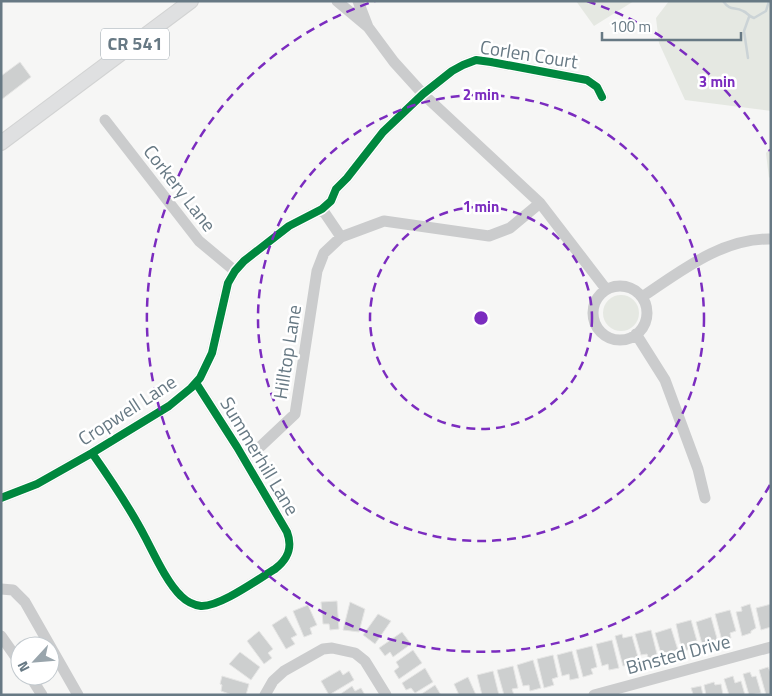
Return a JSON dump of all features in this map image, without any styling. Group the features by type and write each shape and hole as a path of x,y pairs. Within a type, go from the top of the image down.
{"main road":[{"name":"CR 541","path":"3,139 191,1"}],"street":[{"path":"337,1 340,6 368,27"},
{"path":"358,1 368,27 394,62 423,94 540,203 606,289"},
{"name":"Corlen Court","path":"423,94 452,71 476,60 587,80 598,87 602,97"},
{"name":"Cropwell Lane","path":"1,498 37,484 92,453 168,406 196,382 200,378 212,353 224,297 228,283 235,271 254,252 289,226 322,209 331,201 336,189 347,178 382,132 397,116 423,94"},
{"name":"Corkery Lane","path":"105,120 199,241 235,271"},
{"name":"Hilltop Lane","path":"243,458 261,446 295,414 317,271 324,253 341,237 384,221 489,236 510,228 540,203"},
{"path":"322,209 341,237"},
{"path":"642,297 708,254 756,238 771,238"},
{"path":"626,286 635,290 642,297 647,310 645,324 636,334 627,339 617,340 599,330 594,319 594,308 598,297 606,289 626,286"},
{"path":"636,334 665,380 698,469 705,498"},
{"name":"Summerhill Lane","path":"92,453 136,521 170,581 186,600 200,606 216,603 275,569 282,564 289,552 290,545 287,532 196,382"},
{"path":"1,589 13,590 24,602 78,695"},
{"path":"1,636 10,649"},
{"path":"265,695 273,681 284,672 323,649 332,648 355,654 365,661 386,695"},
{"name":"Binsted Drive","path":"594,695 771,648"}],"shaded area":[{"path":"576,1 634,1 594,26"},
{"path":"669,1 771,1 771,111 685,100 659,43 656,18"},
{"path":"771,147 771,176 769,178 766,153"},
{"path":"621,295 628,296 634,300 638,306 638,320 634,326 628,330 621,331 614,330 608,326 604,320 603,313 604,306 608,300 614,296"}],"building":[{"path":"20,62 31,77 1,100 1,76"},
{"path":"337,601 339,629 330,630 329,624 323,624 321,602"},
{"path":"350,602 365,609 359,632 343,630"},
{"path":"750,604 756,628 751,633 742,636 736,612 742,611 741,607"},
{"path":"771,604 771,627 761,630 756,608"},
{"path":"308,605 317,625 310,628 312,634 304,637 293,611"},
{"path":"730,610 736,631 730,633 731,638 722,641 715,614"},
{"path":"378,614 391,621 375,644 363,635"},
{"path":"286,616 297,635 291,638 295,644 286,649 272,625"},
{"path":"711,617 718,642 702,644 696,622"},
{"path":"691,620 697,641 690,643 692,649 682,651 676,624"},
{"path":"671,628 678,650 671,652 672,655 662,657 655,633"},
{"path":"651,630 658,658 649,660 647,654 641,655 635,634"},
{"path":"259,631 273,649 268,653 272,658 264,664 247,641"},
{"path":"402,632 411,644 393,657 390,652 385,656 379,648"},
{"path":"622,634 623,638 632,636 638,657 631,659 633,664 623,666 615,636"},
{"path":"612,640 619,668 609,670 608,664 602,666 596,644"},
{"path":"592,646 597,667 591,669 593,674 583,677 576,650"},
{"path":"413,650 422,663 399,679 394,671 399,667 396,662"},
{"path":"572,651 579,678 570,680 569,674 562,676 557,655"},
{"path":"240,652 260,667 251,680 229,664"},
{"path":"553,655 558,677 552,679 554,685 544,688 537,659"},
{"path":"533,660 541,688 530,691 529,685 523,686 517,665"},
{"path":"513,666 518,688 512,689 514,695 504,695 497,670"},
{"path":"768,667 771,673 771,695 766,695 759,670"},
{"path":"425,668 433,682 415,693 411,688 406,690 402,683"},
{"path":"340,670 343,675 349,671 354,680 329,695 321,681"},
{"path":"493,671 499,695 482,695 477,675"},
{"path":"750,672 752,677 756,676 761,693 749,695 743,674"},
{"path":"222,676 249,684 246,695 232,695 221,691"},
{"path":"733,676 735,683 741,681 745,695 729,695 724,679"},
{"path":"468,677 476,695 459,695 454,684"},
{"path":"714,682 715,685 721,684 723,695 706,695 704,685"},
{"path":"435,685 441,695 420,695"},
{"path":"352,686 355,691 361,688 365,695 339,695"},
{"path":"701,686 703,695 690,695 693,694 691,688"}],"waterway":[{"path":"723,1 730,8 745,12 754,18 766,11 769,1"},
{"path":"748,58 744,31 749,17"}],"cycle path":[{"path":"1,498 37,484 92,453 169,406 191,388 200,378 212,353 228,283 235,271 244,261 289,226 322,209 331,201 336,189 383,132 423,94 452,71 476,60 491,62 587,80 597,87 602,97"},
{"path":"92,453 133,515 166,576 187,601 201,606 218,602 239,592 275,569 288,553 289,538 287,532 237,447 196,383"}]}
